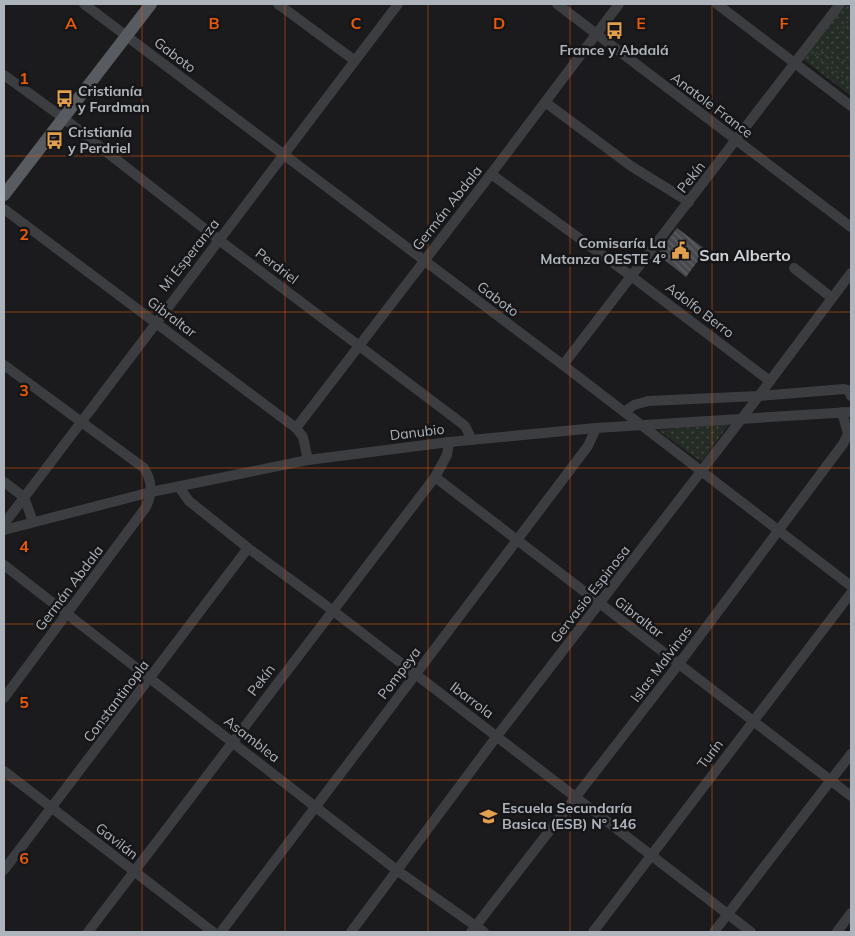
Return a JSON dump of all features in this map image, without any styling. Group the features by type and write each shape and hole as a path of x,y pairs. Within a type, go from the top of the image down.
{"main road":[{"path":"4,195 62,117 151,4"}],"street":[{"name":"Gaboto","path":"84,4 563,365 851,586"},
{"path":"278,4 354,60"},
{"name":"Mi Esperanza","path":"4,524 155,322 398,4"},
{"name":"Anatole France","path":"557,4 851,227"},
{"name":"Germán Abdala","path":"296,428 423,260 491,174 618,4"},
{"path":"717,4 851,106"},
{"name":"Pekín","path":"563,365 736,141 793,62 840,4"},
{"name":"Perdriel","path":"4,75 62,117 219,240 465,426 472,440"},
{"path":"545,102 631,166 689,202"},
{"name":"Adolfo Berro","path":"491,174 631,276 770,381"},
{"name":"Gibraltar","path":"4,209 296,428 303,437 308,460"},
{"path":"794,268 832,298"},
{"name":"Gervasio Espinosa","path":"351,932 497,736 743,418 851,273"},
{"path":"4,365 144,468 151,482 151,492"},
{"path":"624,412 634,405 648,401 759,396 844,389 848,390 851,396"},
{"name":"Danubio","path":"4,530 151,492 308,460 449,442 596,428 847,412"},
{"name":"Islas Malvinas","path":"477,930 575,796 678,665 847,438 847,412"},
{"name":"Pompeya","path":"221,932 588,446 596,428"},
{"name":"Pekín","path":"88,932 435,477 447,455 449,442"},
{"name":"Gibraltar","path":"435,477 851,796"},
{"path":"4,482 24,497 32,522"},
{"name":"Ibarrola","path":"179,487 189,501 248,548 332,610 751,932"},
{"name":"Germán Abdala","path":"4,698 146,507 151,492"},
{"name":"Constantinopla","path":"4,870 248,548"},
{"name":"Asamblea","path":"4,565 316,808 477,930"},
{"name":"Turín","path":"592,932 851,593"},
{"path":"714,932 851,754"},
{"name":"Gavilán","path":"4,771 213,932"},
{"path":"837,932 851,914"}],"path":[{"path":"816,54 829,47 851,17"},
{"path":"816,54 814,54 851,83"},
{"path":"816,54 851,62"}],"shaded area":[{"path":"842,4 851,4 851,96 800,57"},
{"path":"729,424 703,460 700,461 658,430"}],"building":[{"name":"Comisaría La Matanza OESTE 4°","path":"677,228 706,250 686,277 657,254"}],"place":[{"name":"France y Abdalá","path":"614,30"},
{"name":"Cristianía y Fardman","path":"64,99"},
{"name":"Cristianía y Perdriel","path":"54,140"},
{"name":"Comisaría La Matanza OESTE 4°","path":"680,251"},
{"name":"Escuela Secundaría Basica (ESB) N° 146","path":"488,816"}],"district":[{"name":"San Alberto","path":"745,255"}]}
